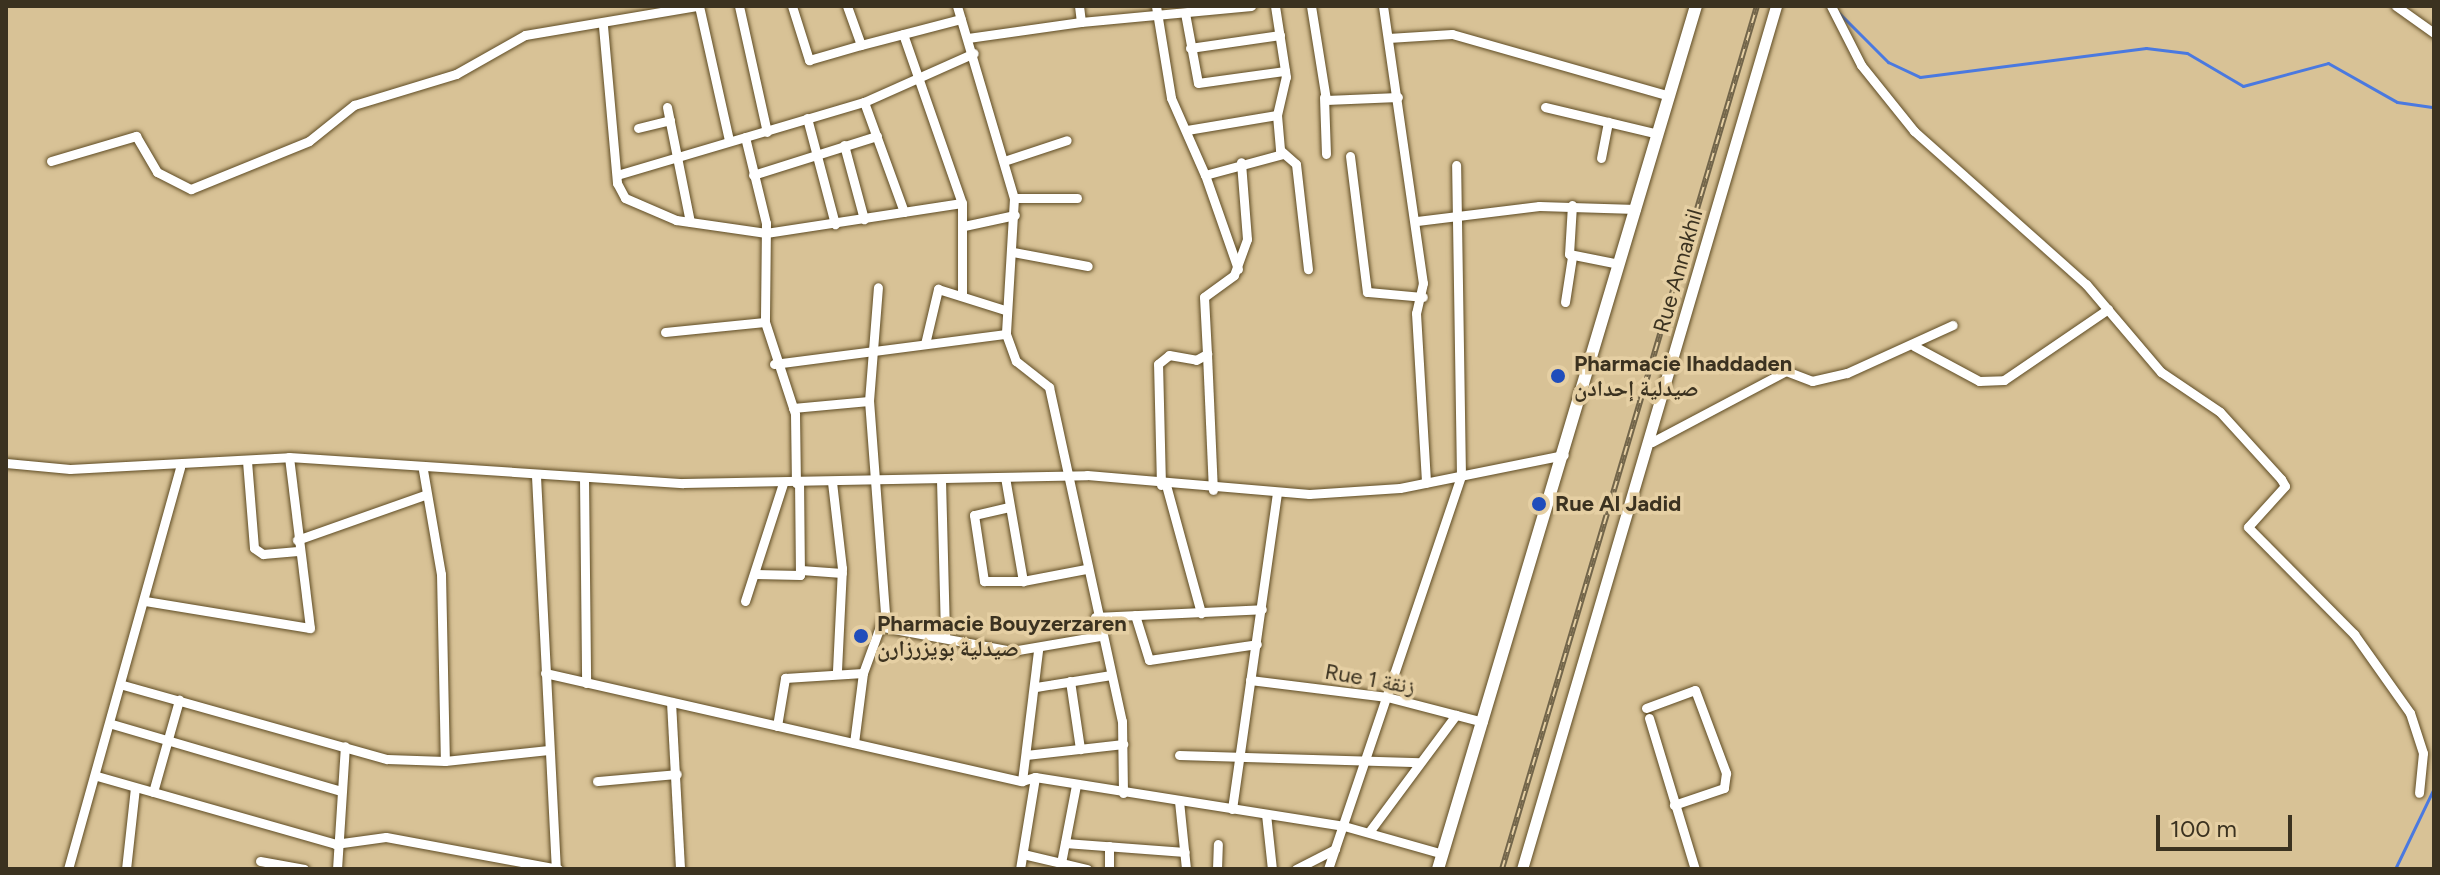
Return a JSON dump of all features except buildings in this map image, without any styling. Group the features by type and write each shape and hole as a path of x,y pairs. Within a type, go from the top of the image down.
{"main road":[{"path":"1438,869 1696,6"}],"street":[{"path":"51,161 136,136 157,172 191,189 300,146 354,105 456,74 525,35 603,26 698,6 729,140"},
{"path":"739,6 767,132"},
{"path":"792,6 809,60 961,19"},
{"path":"847,6 861,45"},
{"path":"957,6 974,53 1014,198 1013,252 1005,310 1006,334 1016,361 1047,382 1095,617 1111,675 1123,744 1123,793"},
{"path":"1079,6 1081,22"},
{"path":"968,38 1157,10 1185,13 1251,6"},
{"path":"1275,6 1285,71 1277,115 1283,154 1296,164 1308,269"},
{"path":"1311,6 1324,97 1326,154"},
{"path":"1383,6 1417,221 1423,297 1416,313 1426,483"},
{"name":"Rue Annakhil","path":"1522,869 1652,442 1776,6"},
{"path":"1831,6 1861,65 1914,131 2108,309 2161,372 2220,412 2281,479 2285,486 2248,527 2354,634 2410,713 2423,753 2419,793"},
{"path":"2396,6 2434,33"},
{"path":"1157,10 1171,98 1205,175 1238,269"},
{"path":"1185,13 1198,83 1285,71"},
{"path":"603,26 617,175 625,198 690,222 766,233 962,203"},
{"path":"903,34 962,203 962,294"},
{"path":"1388,38 1452,34 1669,96"},
{"path":"1190,48 1280,35"},
{"path":"617,175 864,102 974,53"},
{"path":"1324,97 1333,104 1398,97"},
{"path":"864,102 904,212"},
{"path":"667,107 690,222"},
{"path":"1545,107 1658,134"},
{"path":"1187,130 1277,115"},
{"path":"807,118 835,224"},
{"path":"638,128 670,120"},
{"path":"1601,158 1608,122"},
{"path":"753,175 877,136"},
{"path":"745,137 766,233 765,322 774,364 793,408 801,570"},
{"path":"1004,161 1067,140"},
{"path":"844,145 864,219"},
{"path":"1205,175 1241,162 1283,154"},
{"path":"1350,156 1367,292 1423,297"},
{"path":"1213,490 1204,297 1238,269 1250,221 1241,162"},
{"path":"1328,869 1461,476 1456,165"},
{"path":"1014,198 1077,198"},
{"path":"1417,221 1572,205 1636,209"},
{"path":"1565,302 1572,257 1572,205"},
{"path":"964,226 1015,215"},
{"path":"1013,252 1088,266"},
{"path":"1572,257 1619,264"},
{"path":"854,743 863,673 883,627 881,481 869,401 876,350 878,287"},
{"path":"925,344 932,295 942,288 1005,310"},
{"path":"1914,346 1979,381 2004,380 2108,309"},
{"path":"665,332 765,322"},
{"path":"1652,442 1786,371 1823,380 1914,346 1953,325"},
{"path":"774,364 1006,334"},
{"path":"1201,613 1163,485 1158,364 1169,355 1196,360 1207,354"},
{"path":"793,408 869,401"},
{"path":"6,463 180,467 289,457 423,470 536,476 783,483 1066,476 1277,494 1426,483 1564,455"},
{"path":"145,601 307,630 289,457"},
{"path":"247,461 254,548 263,554 298,551"},
{"path":"68,869 123,685 180,467"},
{"path":"423,470 441,574 445,761"},
{"path":"97,776 335,844 386,837 485,865 557,869 548,750 536,476"},
{"path":"1005,477 1023,581"},
{"path":"584,478 586,683"},
{"path":"941,480 945,638"},
{"path":"832,482 842,573 837,671"},
{"path":"745,601 783,483"},
{"path":"1232,809 1277,494"},
{"path":"297,540 425,495"},
{"path":"1009,507 974,515 984,581 1023,581 1086,569"},
{"path":"755,574 801,570 842,573"},
{"path":"1095,617 1262,609"},
{"path":"1135,615 1151,660 1257,644"},
{"path":"883,627 1038,650 1100,636"},
{"path":"1022,781 1036,687 1038,650"},
{"path":"777,726 782,680 837,671 863,673"},
{"path":"545,673 1022,781 1035,777 1344,826 1443,854"},
{"path":"1036,687 1111,675"},
{"name":"Rue 1 زنقة","path":"1250,680 1387,697 1483,722"},
{"path":"1070,681 1080,749"},
{"path":"123,685 387,759 445,761 548,750"},
{"path":"1674,805 1724,788 1727,778 1696,691 1648,713 1674,805 1695,869"},
{"path":"153,792 179,700"},
{"path":"671,702 680,869"},
{"path":"1369,832 1456,715"},
{"path":"112,724 341,791"},
{"path":"1026,755 1123,744"},
{"path":"337,869 335,844 345,746"},
{"path":"1179,755 1365,763 1420,762"},
{"path":"597,781 677,774"},
{"path":"1020,869 1035,777"},
{"path":"1061,863 1076,785"},
{"path":"126,869 135,788"},
{"path":"1179,801 1186,869"},
{"path":"1266,814 1272,869"},
{"path":"1065,843 1185,852"},
{"path":"1217,869 1218,844"},
{"path":"1109,846 1109,869"},
{"path":"1296,869 1335,849"},
{"path":"1023,854 1087,869"},
{"path":"260,861 304,869"}],"waterway":[{"path":"1838,12 1888,62 1920,77 2146,48 2187,53 2243,86 2328,63 2397,102 2434,107"},
{"path":"2434,629 2434,670"},
{"path":"2395,869 2434,788"}],"railway":[{"path":"1502,869 1757,6"}],"place":[{"name":"Pharmacie Ihaddaden صيدلية إحدادن","path":"1558,376"},
{"name":"Rue Al Jadid","path":"1539,504"},
{"name":"Pharmacie Bouyzerzaren صيدلية بويزرزارن","path":"861,636"}]}
